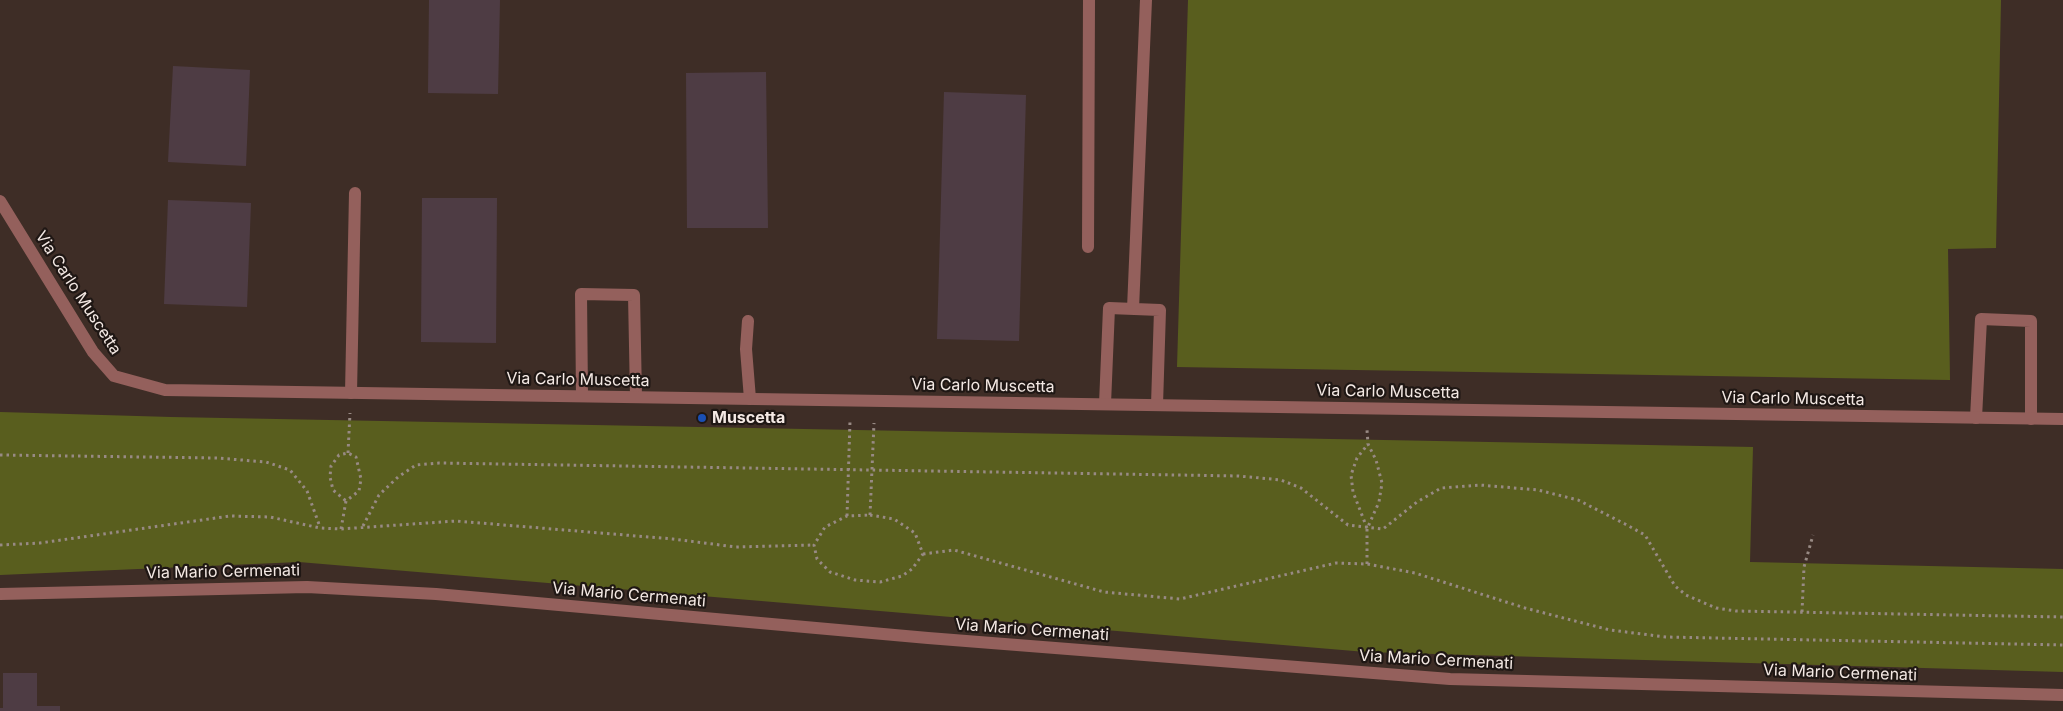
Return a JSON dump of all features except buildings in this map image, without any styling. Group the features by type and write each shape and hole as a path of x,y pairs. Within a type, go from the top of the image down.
{"street":[{"path":"1088,247 1089,0"},
{"path":"1133,309 1146,0"},
{"path":"351,393 355,193"},
{"name":"Via Carlo Muscetta","path":"0,200 93,352 114,376 165,390 2063,419"},
{"path":"582,396 581,294 634,296 636,397"},
{"path":"1105,404 1109,308 1160,310 1157,405"},
{"path":"1976,418 1981,319 2031,321 2031,419"},
{"path":"748,321 746,349 750,399"},
{"name":"Via Mario Cermenati","path":"0,594 307,586 436,594 928,638 1450,679 2063,695"}],"path":[{"path":"348,453 351,393"},
{"path":"847,516 850,400"},
{"path":"870,515 875,401"},
{"path":"1366,408 1368,444 1376,460 1382,483 1379,502 1367,529"},
{"path":"1367,564 1367,529 1353,492 1351,475 1357,458 1368,444"},
{"path":"341,529 346,501 359,491 361,479 356,458 348,453"},
{"path":"346,501 333,490 330,477 331,466 339,456 348,453"},
{"path":"0,455 216,458 266,462 290,470 307,491 320,528"},
{"path":"363,526 379,495 398,477 416,465 439,463 1239,476 1281,480 1301,488 1348,525 1367,529 1383,529 1417,502 1441,488 1480,484 1538,490 1578,500 1645,535 1675,586 1686,595 1716,608 1736,611 2063,617"},
{"path":"923,554 915,533 894,519 870,515 847,516 825,527 814,545 817,559 830,572 854,580 880,582 902,576 912,569 923,554 954,550 1104,592 1180,599 1336,563 1367,564 1415,573 1526,608 1610,630 1666,637 2063,646"},
{"path":"0,545 40,543 230,516 270,517 320,528 341,529 456,521 673,539 736,547 814,545"},
{"path":"1802,612 1804,567 1813,534"}],"green space":[{"path":"1188,0 2001,0 1996,248 1948,249 1950,380 1177,367"},
{"path":"0,412 171,417 1753,447 1750,562 2063,569 2063,672 1366,652 299,562 0,575"}],"place":[{"name":"Muscetta","path":"702,418"}]}
